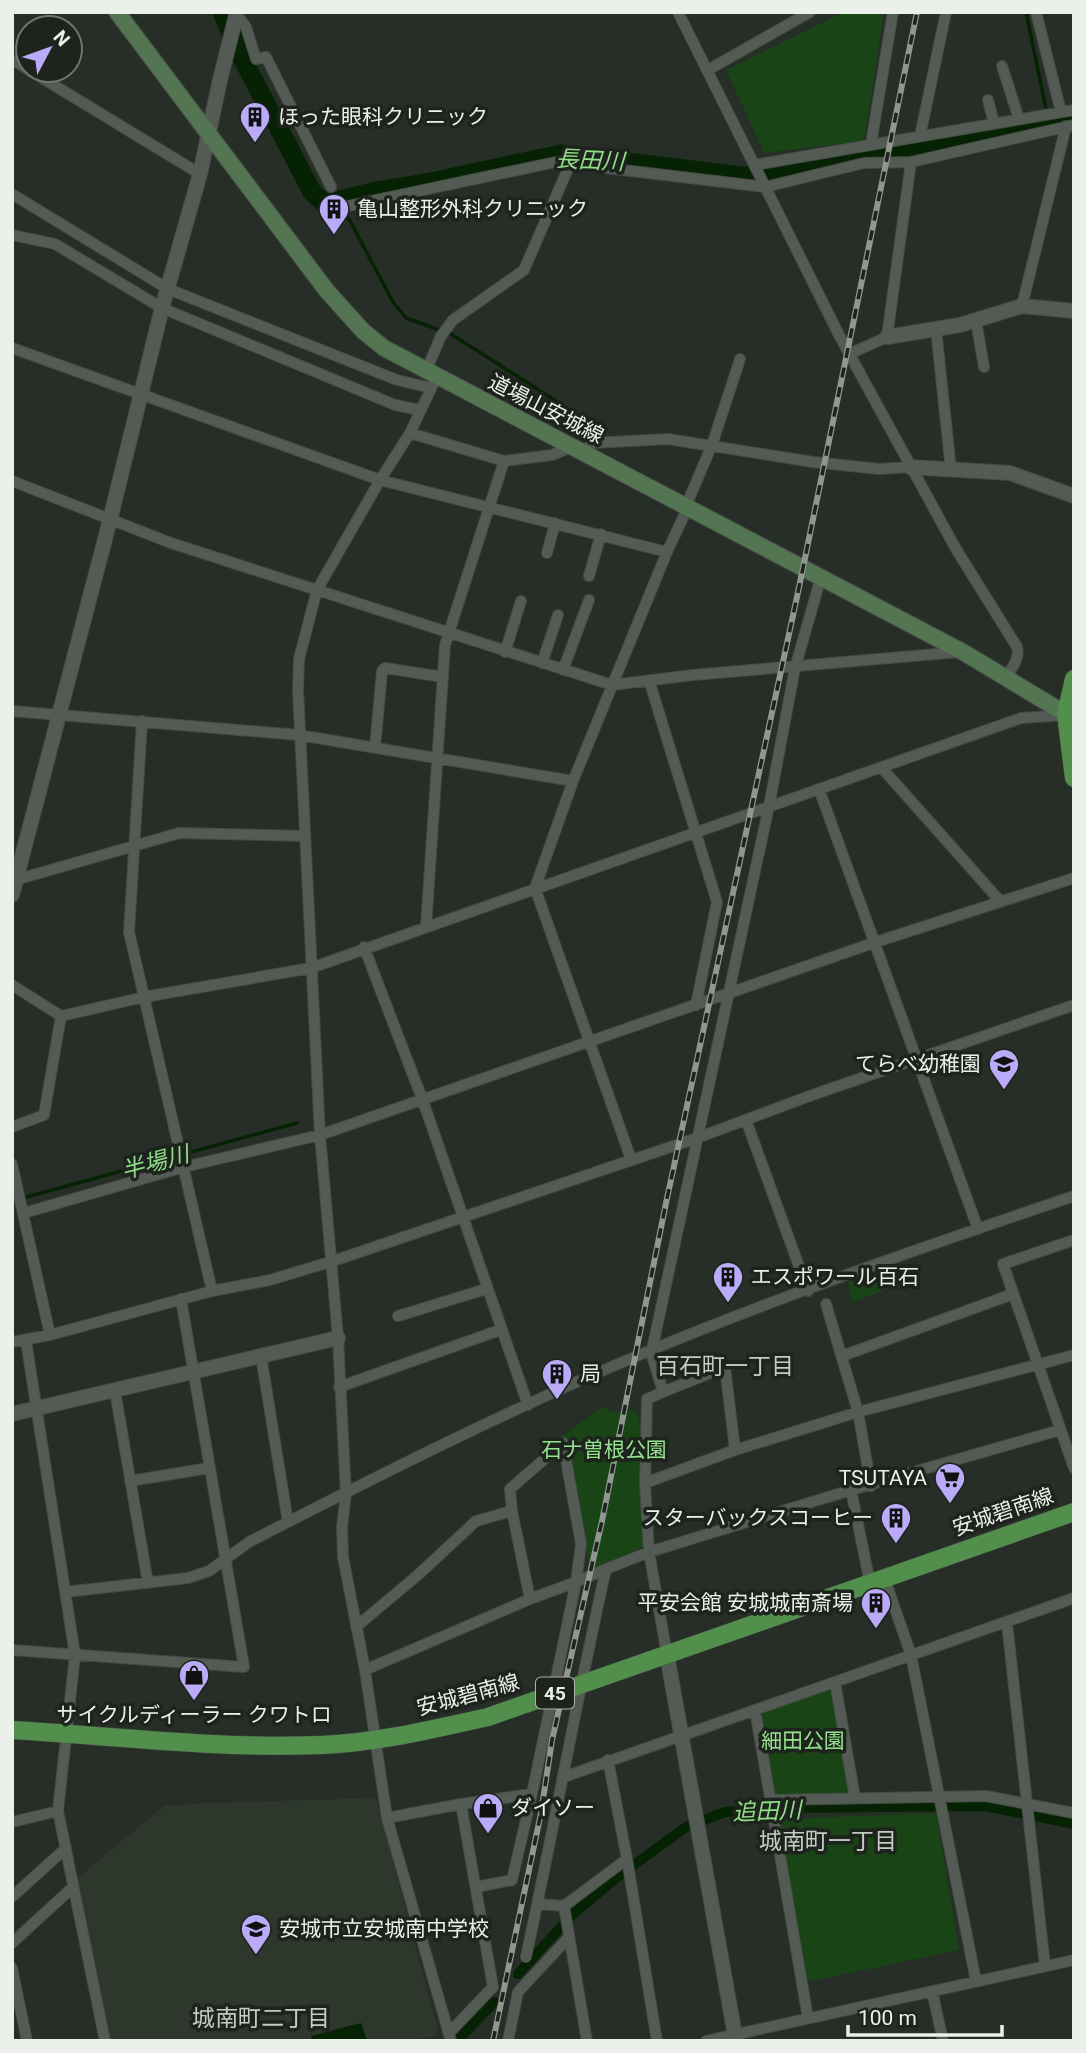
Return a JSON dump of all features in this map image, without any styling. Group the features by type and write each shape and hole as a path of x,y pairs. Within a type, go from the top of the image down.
{"main road":[{"name":"道場山安城線","path":"117,12 327,290 363,331 384,348 431,378 579,449 963,652 1070,718"},
{"path":"1074,679 1070,718 1074,778"},
{"name":"安城碧南線","path":"12,1730 263,1746 323,1745 376,1740 488,1717 1074,1512"}],"street":[{"path":"678,12 849,354 956,549 1017,647 1017,660 1006,677"},
{"path":"708,70 810,12"},
{"path":"871,144 893,12"},
{"path":"920,136 946,12"},
{"path":"1037,12 1061,112"},
{"path":"13,886 110,520 162,309 200,174 237,13"},
{"path":"237,13 246,27 256,59 266,57 331,187"},
{"path":"1002,66 1019,119"},
{"path":"52,84 200,174"},
{"path":"988,100 994,123"},
{"path":"755,167 871,144 1074,110"},
{"path":"343,207 556,162 763,184 864,163 911,162 1070,126 1022,306"},
{"path":"887,337 911,162"},
{"path":"450,2038 387,1818 365,1671 343,1557 342,1527 346,1494 333,1261 320,1135 299,735 299,659 317,590 410,433 431,378 444,332 453,320 524,270 570,164"},
{"path":"12,194 168,289 397,380 431,378"},
{"path":"12,235 55,244 162,309 395,405 420,410"},
{"path":"849,354 887,337 976,321 1022,306 1074,311"},
{"path":"976,321 984,367"},
{"path":"936,329 951,470"},
{"path":"12,348 380,480 667,552"},
{"path":"631,1159 535,888 573,781 712,446 740,359"},
{"path":"410,433 504,461 552,455 592,443 668,439 813,462 879,469 910,467 1010,473 1074,496"},
{"path":"426,927 448,632 504,461"},
{"path":"12,481 171,543 612,685 776,667 794,668 963,652"},
{"path":"547,553 555,523"},
{"path":"589,576 601,534"},
{"path":"663,1392 652,1350 769,806 794,668 821,577"},
{"path":"563,670 589,600"},
{"path":"505,652 521,601"},
{"path":"542,663 558,615"},
{"path":"375,748 382,671 385,668 443,677"},
{"path":"649,680 717,902 696,1004"},
{"path":"12,710 299,735 573,781"},
{"path":"12,985 61,1016 144,997 311,968 364,947 1021,718 1070,718"},
{"path":"142,720 129,932 212,1292"},
{"path":"881,767 1000,901"},
{"path":"819,789 978,1229"},
{"path":"13,886 179,833 305,836"},
{"path":"24,1213 184,1167 320,1135 876,942 1074,878"},
{"path":"364,947 423,1101 528,1405"},
{"path":"12,1342 50,1335 181,1299 270,1280 333,1261 698,1138 1074,1005"},
{"path":"12,1127 44,1115 61,1016"},
{"path":"746,1120 808,1291"},
{"path":"12,1164 50,1335"},
{"path":"65,1592 188,1578 209,1571 249,1542 288,1522 528,1405 652,1350 1074,1196"},
{"path":"1074,1240 1003,1264 1074,1468"},
{"path":"398,1316 486,1289"},
{"path":"842,1356 1013,1294"},
{"path":"12,1650 244,1667 181,1299"},
{"path":"826,1304 858,1412 871,1486"},
{"path":"339,1387 500,1330"},
{"path":"12,1414 338,1338"},
{"path":"26,1341 75,1655 58,1811 104,2041"},
{"path":"645,1483 735,1450 858,1412 1074,1355"},
{"path":"261,1356 288,1522"},
{"path":"735,1450 725,1367 647,1399 645,1483 649,1552 735,2038"},
{"path":"115,1391 148,1583"},
{"path":"365,1671 530,1599 649,1552 1060,1430"},
{"path":"476,1887 512,1880 576,1582 581,1544 563,1443 510,1489 530,1599"},
{"path":"130,1481 209,1468"},
{"path":"851,1490 877,1580 911,1655 976,1980"},
{"path":"356,1626 419,1574 476,1521 512,1511"},
{"path":"526,1957 564,1777 579,1685 606,1569"},
{"path":"564,1777 1074,1598"},
{"path":"1007,1623 1045,1966"},
{"path":"835,1682 855,1798"},
{"path":"755,1710 808,2018"},
{"path":"608,1760 657,2041"},
{"path":"387,1818 532,1794"},
{"path":"771,1806 855,1798 922,1798 941,1802 986,1796 1028,1810 1074,1813"},
{"path":"450,2038 493,1987 461,1804"},
{"path":"12,1822 58,1811"},
{"path":"12,1897 65,1848"},
{"path":"508,2041 518,1992 566,1921 628,1866"},
{"path":"12,1943 72,1888"},
{"path":"538,1904 566,1921 587,2041"},
{"path":"706,2041 735,2038 808,2018 1074,1959"},
{"path":"12,1968 27,2041"},
{"path":"932,1991 943,2041"}],"shaded area":[{"name":"安城市立安城南中学校","path":"376,1798 439,2034 417,2041 111,2041 77,1878 164,1806"},
{"path":"361,2023 367,2041 312,2041 311,2036"}],"green space":[{"path":"844,12 884,12 864,141 764,153 726,70"},
{"path":"894,1270 896,1275 886,1279 888,1284 897,1281 898,1284 852,1303 848,1282 853,1280 855,1284"},
{"name":"石ナ曽根公園","path":"604,1406 611,1412 635,1410 638,1418 641,1434 639,1475 643,1547 595,1568 589,1564 564,1435"},
{"name":"細田公園","path":"828,1690 833,1694 850,1792 846,1795 777,1797 773,1794 761,1718 763,1713"},
{"path":"936,1813 959,1950 807,1982 778,1819"}],"waterway":[{"name":"長田川","path":"222,12 239,52 312,192 325,204 561,154 742,176 772,176 838,161 899,154 1074,119"},
{"path":"1026,12 1049,123"},
{"path":"325,204 349,219 393,302 406,318 451,334 559,403 583,422"},
{"name":"半場川","path":"12,1201 297,1123"},
{"name":"追田川","path":"518,1974 571,1916 616,1878 686,1827 725,1812 778,1808 986,1806 1074,1824"},
{"name":"追田川","path":"454,2041 494,2002"}],"railway":[{"path":"493,2041 541,1813 552,1740 602,1521 666,1203 797,597 917,12"}],"place":[{"name":"ほった眼科クリニック","path":"255,144"},
{"name":"亀山整形外科クリニック","path":"334,236"},
{"name":"てらべ幼稚園","path":"1004,1091"},
{"name":"エスポワール百石","path":"728,1304"},
{"name":"局","path":"557,1401"},
{"name":"TSUTAYA","path":"950,1505"},
{"name":"スターバックスコーヒー","path":"896,1545"},
{"name":"平安会館 安城城南斎場","path":"876,1630"},
{"name":"サイクルディーラー クワトロ","path":"194,1702"},
{"name":"ダイソー","path":"488,1835"},
{"name":"安城市立安城南中学校","path":"256,1956"}],"district":[{"name":"百石町一丁目","path":"725,1366"},
{"name":"城南町一丁目","path":"828,1841"},
{"name":"城南町二丁目","path":"261,2018"}]}
